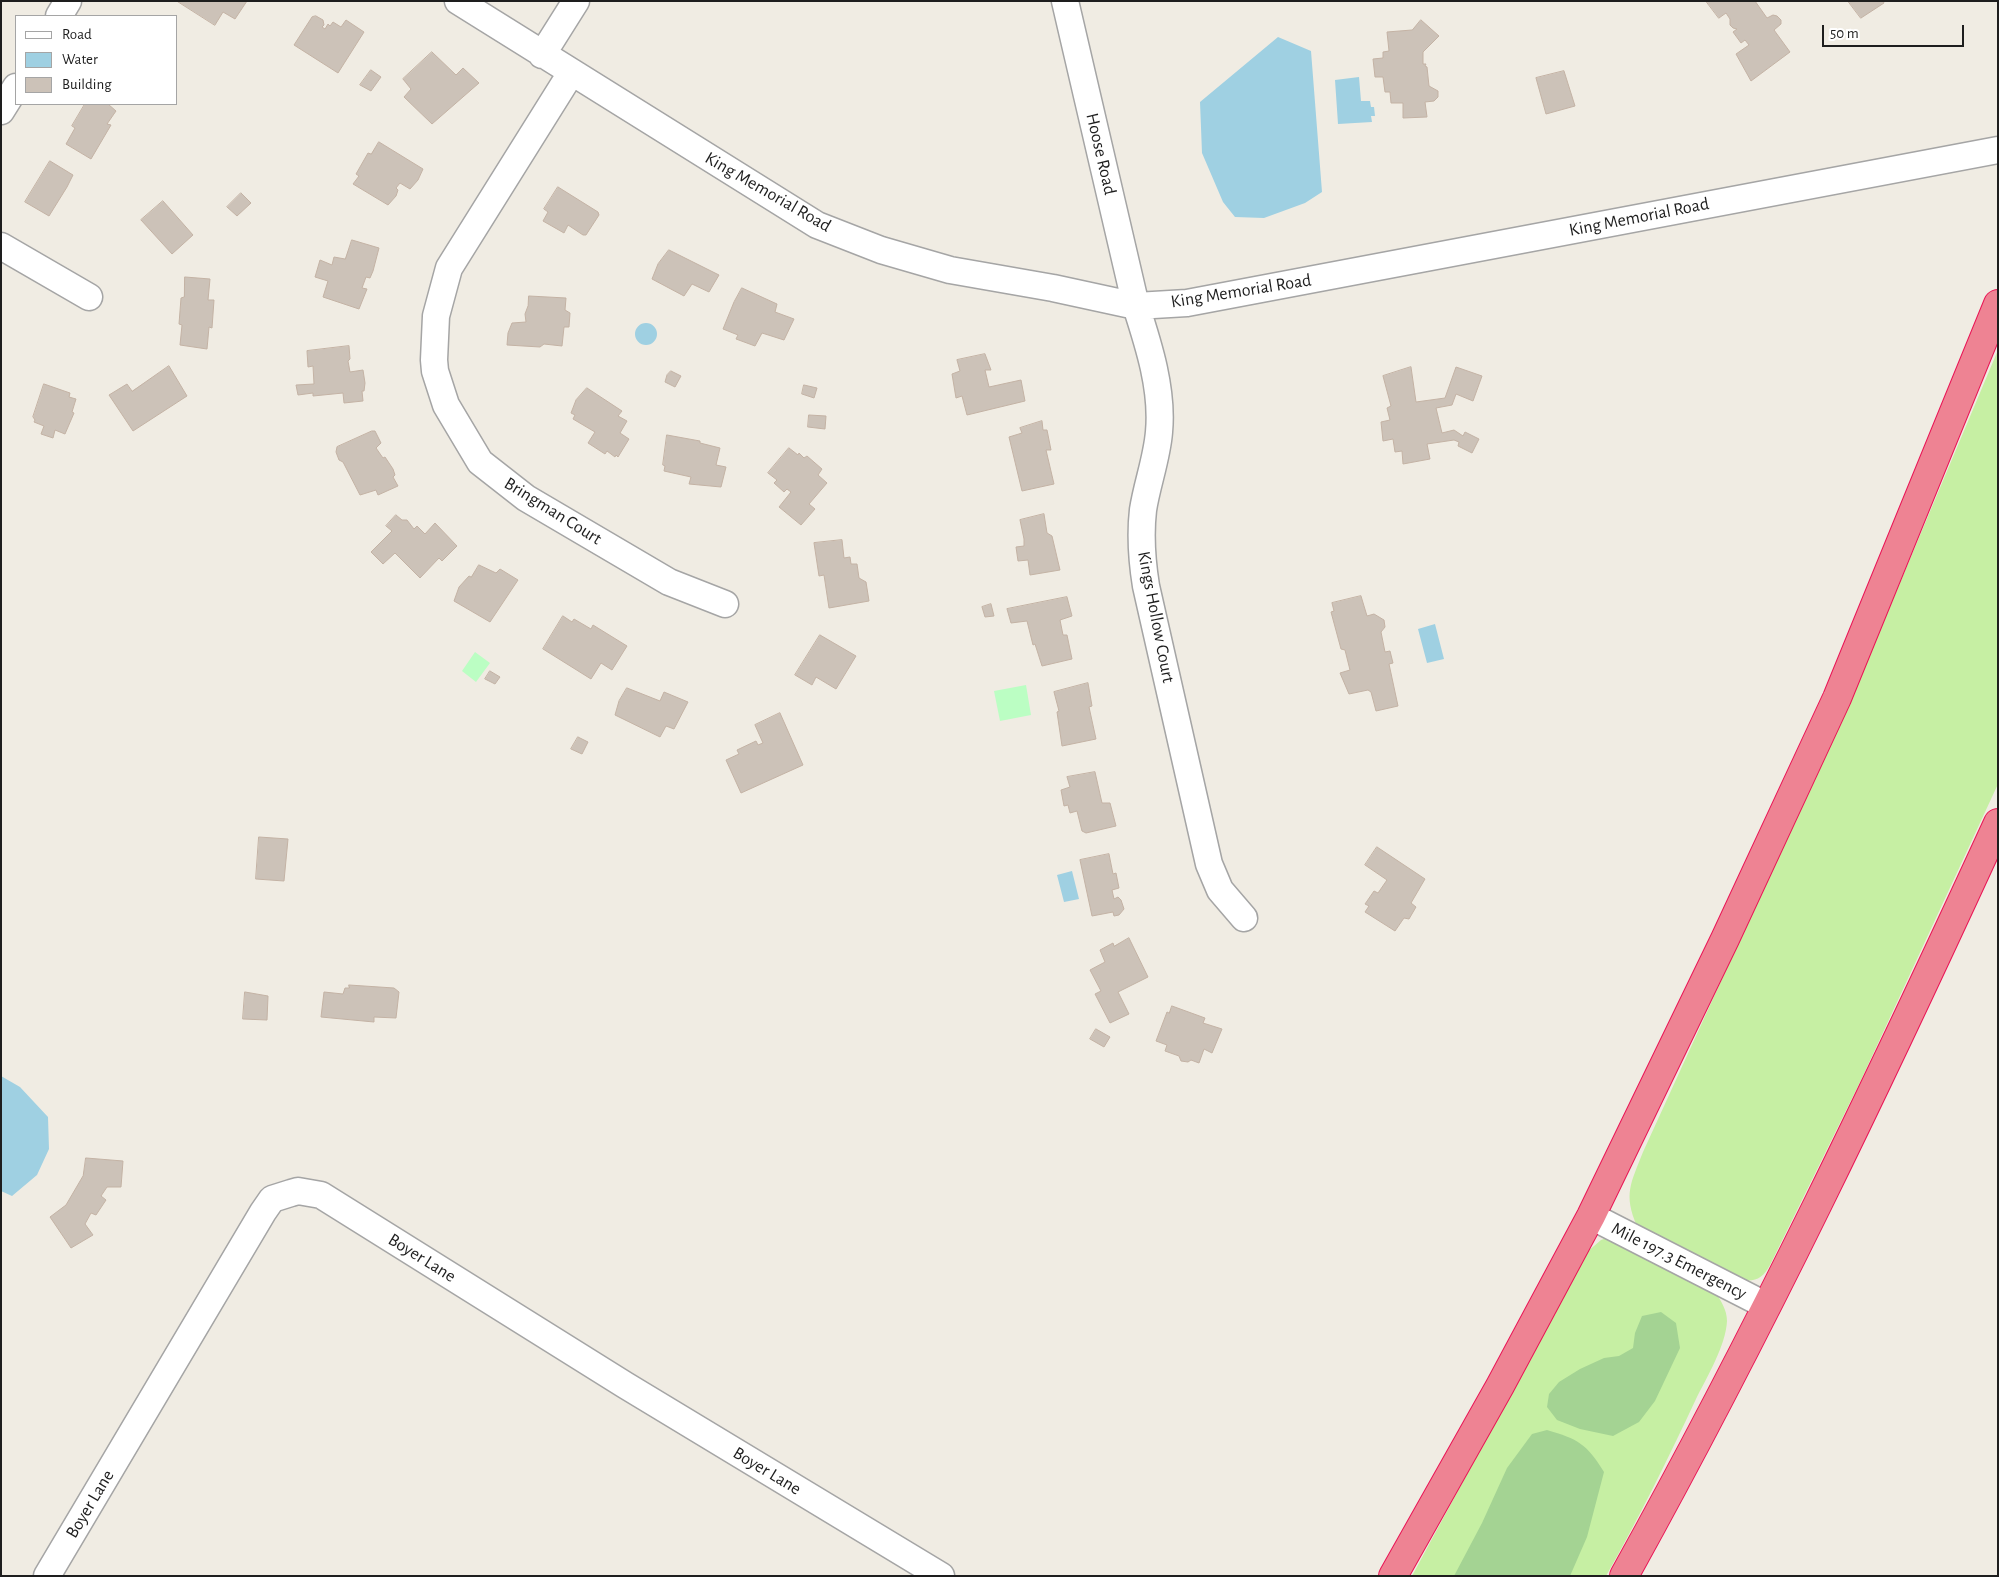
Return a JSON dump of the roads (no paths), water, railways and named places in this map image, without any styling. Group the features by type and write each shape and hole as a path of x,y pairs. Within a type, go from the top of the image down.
{"highway":[{"path":"1393,1576 1500,1386 1591,1216 1729,930 1837,698 1998,304"},
{"path":"1624,1576 1767,1306 1855,1129 1998,823"}],"street":[{"path":"60,15 68,1"},
{"name":"King Memorial Road","path":"458,1 571,74 817,225 881,250 950,270 1054,288 1136,306 1196,302 1992,151"},
{"path":"542,55 576,1"},
{"name":"Hoose Road","path":"1065,1 1136,306"},
{"name":"Bringman Court","path":"571,74 449,268 436,316 435,371 446,405 480,462 526,498 664,579 725,604"},
{"path":"1,111 15,89"},
{"path":"1,246 89,297"},
{"name":"Kings Hollow Court","path":"1136,306 1149,344 1158,399 1159,432 1143,512 1141,554 1146,586 1209,864 1220,890 1244,918"},
{"name":"Boyer Lane","path":"47,1576 263,1212 272,1199 298,1191 321,1194 625,1385 942,1576"},
{"name":"Mile 197.3 Emergency","path":"1591,1216 1767,1306"}],"water":[{"path":"1278,37 1311,51 1322,192 1305,203 1264,218 1235,217 1223,202 1202,153 1200,102"},
{"path":"1359,77 1361,101 1370,101 1371,107 1374,107 1375,116 1371,116 1372,122 1338,124 1335,80"},
{"path":"646,323 654,326 657,334 654,342 646,345 638,342 635,334 638,326"},
{"path":"1435,624 1444,659 1427,663 1418,629"},
{"path":"1072,871 1079,899 1064,902 1057,875"},
{"path":"1,1076 20,1087 48,1117 49,1149 37,1175 12,1196 1,1191"}]}
